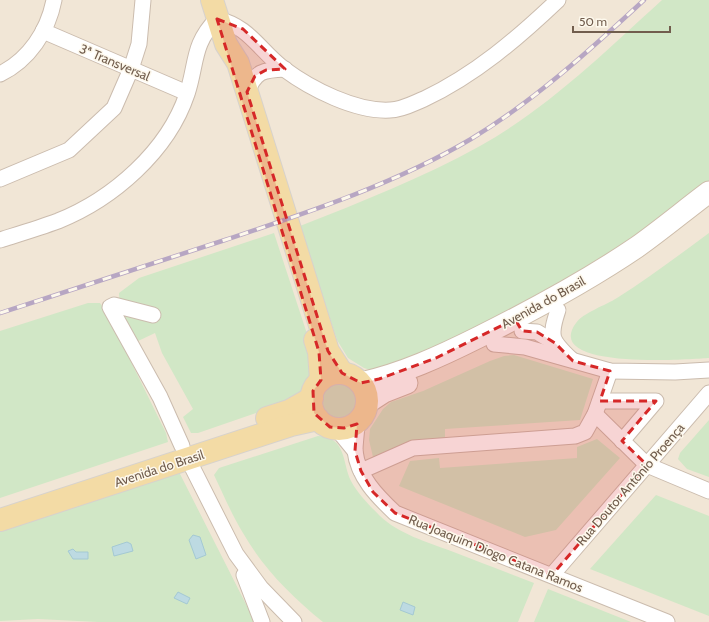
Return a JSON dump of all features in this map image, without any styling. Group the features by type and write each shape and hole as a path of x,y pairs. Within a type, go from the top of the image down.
{"main road":[{"path":"214,10 226,44 238,63 328,350 342,373"},
{"path":"226,44 228,65 319,352 317,399 330,427 337,429 344,428 357,422 366,410 364,393 349,375 342,373 334,374 317,399"},
{"name":"Avenida do Brasil","path":"364,393 380,379 436,358 521,332 583,281 637,247 709,192"},
{"name":"Avenida do Brasil","path":"364,393 384,392 442,370 521,332 644,258 709,209"},
{"name":"Avenida do Brasil","path":"0,506 185,453 295,424 317,399"},
{"name":"Avenida do Brasil","path":"0,520 185,453"}],"street":[{"path":"0,74 9,70 30,52 43,31 51,14 54,0"},
{"path":"0,179 69,150 114,108 131,69 139,44 143,0"},
{"path":"0,240 58,220 81,209 118,185 135,171 163,140 177,116 187,94 194,59 214,10 229,22 243,29 285,69 312,86 342,101 368,109 391,110 411,105 439,92 502,51 558,0"},
{"name":"3ª Transversal","path":"43,31 187,94"},
{"path":"247,92 255,76 266,70 285,69"},
{"path":"153,315 114,305 110,307 156,390 185,453 236,554 262,622"},
{"path":"555,343 552,328 558,310"},
{"path":"521,332 537,332 555,343 573,361"},
{"path":"521,332 573,361 610,371 675,372 709,370"},
{"path":"361,471 413,448 574,436 586,432 598,407 610,371"},
{"name":"Rua Doutor António Proença","path":"552,575 709,393"},
{"path":"598,407 656,401 622,441"},
{"path":"598,407 622,441 646,465 709,491"},
{"name":"Rua Joaquim Diogo Catana Ramos","path":"357,422 355,451 361,471 373,492 395,513 667,622"},
{"name":"Rua Joaquim Diogo Catana Ramos","path":"337,429 355,451"},
{"path":"236,554 261,588 289,621"}],"highlighted area":[{"path":"217,19 243,29 285,69 266,70 255,76 247,92 328,351 342,373 361,383 379,379 436,358 515,319 522,331 537,332 555,343 573,361 610,371 600,401 656,401 622,441 647,465 552,575 395,513 373,492 361,471 355,451 357,424 344,428 330,427 314,413 313,391 321,380 319,352"}],"shaded area":[{"path":"0,0 709,0 709,622 0,622"}],"green space":[{"path":"662,0 709,0 709,185 666,217 506,319 377,372 364,368 348,358 337,340 300,226 414,179 458,158 505,131 552,97 575,78"},
{"path":"274,233 311,346 313,375 301,395 291,401 198,433 191,433 183,417 193,409 162,353 155,333 136,342 120,312 119,293 139,278"},
{"path":"709,233 709,358 676,360 623,359 598,355 579,349 571,338 576,323 579,319 629,290"},
{"path":"88,303 100,303 107,313 166,433 168,442 0,498 0,331"},
{"path":"514,355 593,379 580,420 445,429 445,439 412,441 373,457 369,440 370,429 383,409 391,402 423,391 490,361 504,356"},
{"path":"344,383 353,388 357,394 357,408 353,414 344,419 336,419 327,414 323,408 322,397 327,388 333,384"},
{"path":"709,420 709,477 687,469 678,459 680,453"},
{"path":"318,436 327,437 339,446 348,474 354,486 368,504 380,516 396,528 414,537 534,583 518,622 323,622 289,592 259,558 251,546 235,519 214,475 219,468"},
{"path":"597,439 620,458 556,530 525,537 399,486 410,461 439,458 440,468 577,458 577,447"},
{"path":"173,472 180,474 255,622 98,622 38,619 0,621 0,528"},
{"path":"656,495 709,516 709,616 590,569"},
{"path":"548,589 631,622 534,622"}],"water":[{"path":"193,535 200,537 206,555 196,559 189,540"},
{"path":"127,542 131,544 133,551 114,556 112,547"},
{"path":"73,549 76,552 88,552 88,559 73,559 68,551"},
{"path":"178,592 190,598 187,604 174,598"},
{"path":"403,602 415,607 413,615 400,610"}],"railway":[{"path":"0,313 320,208 412,170 471,139 539,92 582,56 644,0"}]}
